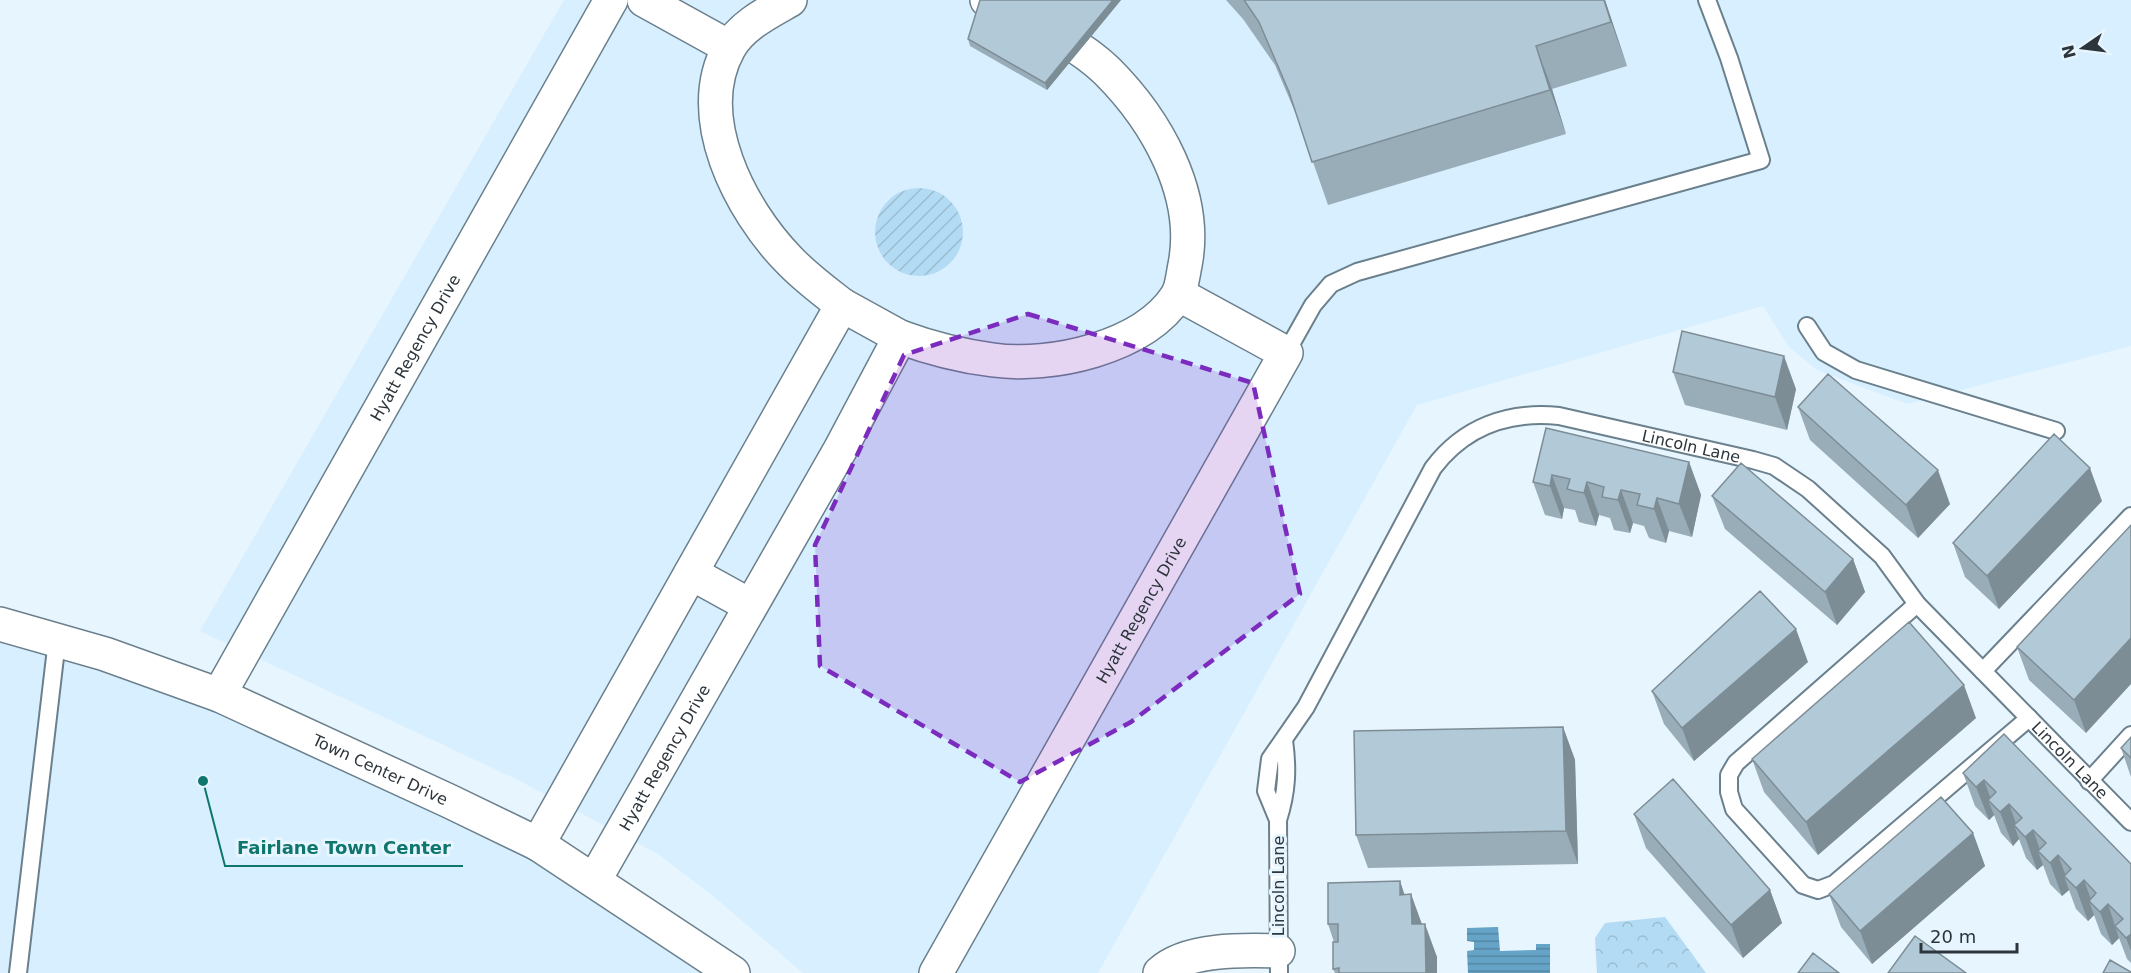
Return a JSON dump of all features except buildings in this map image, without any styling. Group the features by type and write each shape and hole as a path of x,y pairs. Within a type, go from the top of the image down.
{"street":[{"name":"Hyatt Regency Drive","path":"219,695 611,0"},
{"path":"644,0 729,47"},
{"path":"790,0 758,18 729,47 718,81 716,114 724,156 742,194 763,229 788,260 842,305 900,337 927,347 994,360 1033,361 1081,355 1126,339 1158,317 1178,294 1189,245 1184,199 1172,165 1148,125 1132,100 1106,71 1080,50 987,0"},
{"path":"1178,294 1286,353"},
{"path":"538,844 842,305"},
{"name":"Hyatt Regency Drive","path":"595,879 749,605 840,450 900,337"},
{"name":"Hyatt Regency Drive","path":"936,973 1286,353"},
{"path":"691,573 749,605"},
{"name":"Town Center Drive","path":"0,624 57,640 219,695 538,844 595,879 733,973"},
{"name":"Lincoln Lane","path":"1160,973 1187,960 1228,949 1279,962"}],"lane":[{"path":"1286,353 1313,304 1331,284 1357,272 1761,160 1729,58 1707,0"},
{"path":"1807,326 1824,352 1856,370 2056,431"},
{"name":"Lincoln Lane","path":"1279,962 1278,820 1266,791 1270,759 1306,707 1433,468 1448,448 1489,424 1535,414 1558,416 1773,466 1808,489 1882,556 1917,604 2131,822"},
{"path":"1983,671 2131,516"},
{"path":"1917,604 1736,763 1729,775 1729,792 1734,809 1803,885 1818,890 1834,884 2029,718"},
{"path":"18,973 57,640"},
{"path":"2089,781 2131,735"}],"highlighted area":[{"path":"1028,314 1253,383 1300,594 1131,722 1020,782 820,666 815,545 904,355"}],"shaded area":[{"path":"564,0 2131,0 2131,346 1907,404 1817,370 1789,347 1763,306 1417,405 1098,973 803,973 712,895 658,854 518,780 200,631"},
{"path":"0,624 449,801 733,973 0,973"},
{"path":"1498,927 1500,951 1536,950 1536,944 1550,944 1550,973 1468,973 1467,951 1474,950 1474,942 1467,941 1467,928"}],"green space":[{"path":"919,188 936,191 950,201 960,215 963,232 960,249 950,263 936,273 919,276 902,273 888,263 878,249 875,232 878,215 888,201 902,191"},
{"path":"1665,917 1706,973 1597,973 1595,938 1605,923"}],"place":[{"name":"Fairlane Town Center","path":"203,781"}]}
